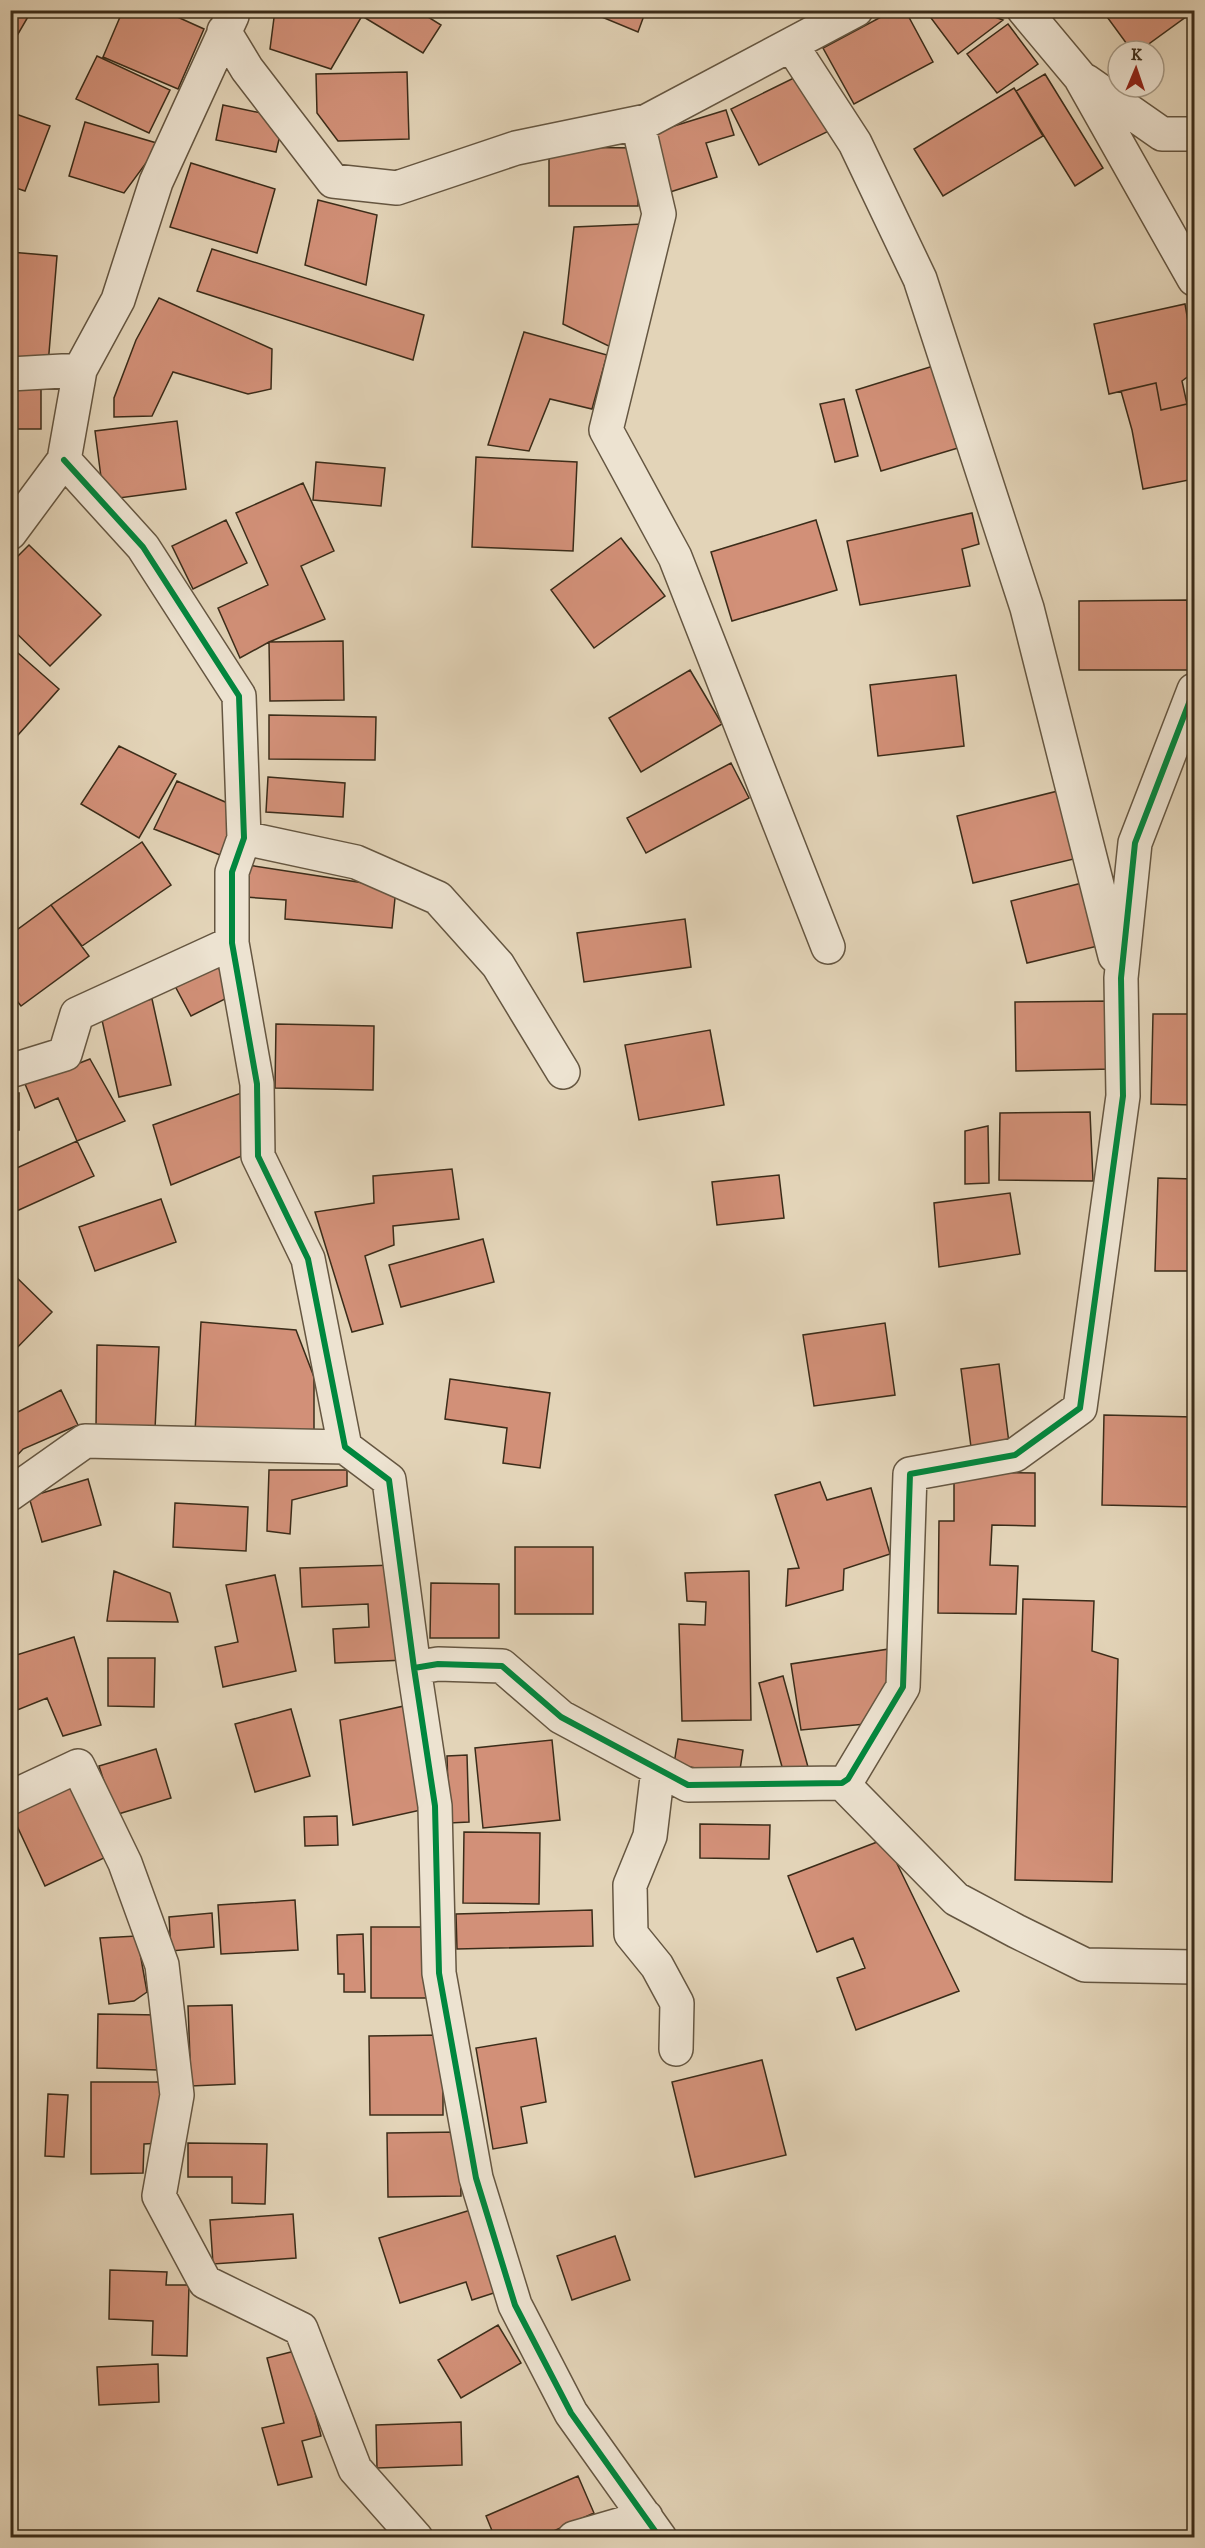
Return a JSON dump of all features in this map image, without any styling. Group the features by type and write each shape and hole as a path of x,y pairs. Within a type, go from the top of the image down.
{"street":[{"path":"229,21 247,69 333,181 397,188 516,148 647,121 856,10"},
{"path":"1024,10 1080,77 1194,279"},
{"path":"10,533 64,460 80,370 117,300 156,182 229,21"},
{"path":"792,45 855,143 920,279 1027,608 1121,978"},
{"path":"1080,77 1162,134 1194,134"},
{"path":"638,124 659,214 606,430 675,557 828,947"},
{"path":"10,374 80,370"},
{"path":"64,460 143,547 239,696 244,838 232,872 232,944 257,1084 258,1156 308,1259 345,1447"},
{"path":"414,1668 438,1664 502,1666 561,1717 688,1785 842,1783 848,1779 903,1687 910,1474 1015,1455 1080,1408 1124,1096 1121,978 1135,843 1194,690"},
{"path":"244,838 356,862 438,898 498,965 563,1072"},
{"path":"10,1071 65,1054 78,1014 232,944"},
{"path":"10,1494 85,1441 345,1447 389,1480 435,1806 439,1974 476,2178 515,2305 571,2413 653,2527 574,2538"},
{"path":"10,1798 78,1766 124,1863 162,1965 177,2095 159,2196 205,2282 301,2329 355,2469 416,2538"},
{"path":"658,1768 650,1836 630,1885 631,1934 657,1966 677,2003 676,2049"},
{"path":"842,1783 956,1899 1085,1965 1194,1967"}],"building":[{"path":"10,10 32,10 11,46 10,46"},
{"path":"123,10 162,10 204,29 178,89 103,57"},
{"path":"275,10 353,10 362,16 331,69 270,49"},
{"path":"358,10 417,10 441,25 423,53 356,12"},
{"path":"585,10 646,10 638,32"},
{"path":"894,10 905,10 933,62 854,104 823,48"},
{"path":"925,10 976,10 1003,20 958,54"},
{"path":"1102,10 1194,10 1156,39 1123,39"},
{"path":"1008,24 1038,64 997,93 967,54"},
{"path":"97,56 170,90 149,133 76,99"},
{"path":"407,72 409,139 338,141 317,113 316,74"},
{"path":"806,72 833,129 759,165 731,109"},
{"path":"1045,74 1103,168 1075,186 1016,91"},
{"path":"1014,88 1043,136 943,196 914,149"},
{"path":"223,105 284,118 276,152 216,140"},
{"path":"726,110 734,135 706,143 717,177 667,193 648,134"},
{"path":"10,112 50,126 25,191 10,186"},
{"path":"85,122 160,144 124,193 69,176"},
{"path":"549,147 639,148 638,206 549,206"},
{"path":"191,163 275,189 257,253 170,227"},
{"path":"318,200 377,215 366,285 305,265"},
{"path":"643,224 621,352 563,324 574,227"},
{"path":"212,249 424,315 413,360 197,291"},
{"path":"10,252 57,256 48,365 10,362"},
{"path":"159,298 272,349 271,389 248,394 173,372 152,416 114,417 114,398 136,340"},
{"path":"1185,304 1194,356 1194,372 1182,381 1187,404 1161,410 1156,383 1109,394 1094,324"},
{"path":"524,332 607,355 592,409 550,399 529,451 488,445"},
{"path":"943,363 968,445 881,471 856,390"},
{"path":"1156,383 1161,410 1187,404 1194,445 1194,479 1143,489 1132,430 1121,391"},
{"path":"41,386 41,429 10,429 10,387"},
{"path":"844,399 858,456 835,462 820,404"},
{"path":"177,421 186,489 104,500 95,431"},
{"path":"476,457 577,462 573,551 472,547"},
{"path":"316,462 385,468 381,506 313,500"},
{"path":"303,483 334,551 301,566 325,619 269,642 240,658 218,608 268,585 236,513"},
{"path":"972,513 979,544 962,549 970,586 860,605 847,541"},
{"path":"226,520 247,563 193,589 172,546"},
{"path":"816,520 837,590 732,621 711,552"},
{"path":"621,538 665,596 594,648 551,590"},
{"path":"29,545 101,615 50,666 10,627 10,564"},
{"path":"1187,600 1188,670 1079,670 1079,601"},
{"path":"343,641 344,700 270,701 269,642"},
{"path":"10,646 59,689 10,744"},
{"path":"690,670 722,724 641,772 609,718"},
{"path":"956,675 964,746 878,756 870,685"},
{"path":"269,715 376,717 375,760 269,759"},
{"path":"119,746 176,774 139,838 81,804"},
{"path":"731,763 749,798 646,853 627,818"},
{"path":"268,777 345,783 343,817 266,812"},
{"path":"177,781 239,808 220,855 154,829"},
{"path":"1066,789 1082,857 973,883 957,816"},
{"path":"142,842 171,885 82,946 51,905"},
{"path":"248,865 396,888 392,928 285,919 286,900 245,897"},
{"path":"1086,882 1102,945 1027,963 1011,901"},
{"path":"51,905 89,956 21,1006 10,992 10,935"},
{"path":"685,919 691,967 584,982 577,933"},
{"path":"217,965 233,995 191,1016 175,986"},
{"path":"152,999 171,1085 119,1097 100,1011"},
{"path":"1111,1001 1112,1069 1016,1071 1015,1002"},
{"path":"1153,1014 1194,1014 1194,1105 1151,1104"},
{"path":"276,1024 374,1026 373,1090 275,1088"},
{"path":"710,1030 724,1105 639,1120 625,1045"},
{"path":"90,1059 125,1121 77,1141 58,1098 35,1108 25,1084"},
{"path":"244,1092 244,1155 171,1185 153,1125"},
{"path":"10,1093 19,1093 19,1130 10,1130"},
{"path":"1090,1112 1093,1181 999,1180 1000,1113"},
{"path":"988,1126 989,1183 965,1184 965,1131"},
{"path":"77,1141 94,1176 10,1214 10,1171"},
{"path":"452,1169 459,1219 393,1226 394,1245 365,1256 383,1324 352,1332 315,1212 374,1203 373,1176"},
{"path":"779,1175 784,1218 717,1225 712,1182"},
{"path":"1158,1178 1194,1179 1194,1271 1155,1271"},
{"path":"1010,1193 1020,1254 939,1267 934,1203"},
{"path":"161,1199 176,1242 95,1271 79,1227"},
{"path":"483,1239 494,1282 401,1307 389,1265"},
{"path":"10,1271 52,1312 10,1355"},
{"path":"201,1322 296,1330 314,1377 314,1436 195,1432"},
{"path":"885,1323 895,1395 814,1406 803,1335"},
{"path":"97,1345 159,1347 155,1429 96,1427"},
{"path":"999,1364 1009,1443 971,1447 961,1369"},
{"path":"450,1379 550,1393 540,1468 503,1463 507,1428 445,1419"},
{"path":"61,1390 78,1425 23,1449 10,1463 10,1416"},
{"path":"1104,1415 1194,1417 1194,1507 1102,1505"},
{"path":"269,1470 347,1470 347,1486 292,1500 290,1534 267,1531"},
{"path":"954,1472 1035,1473 1035,1526 992,1525 990,1565 1018,1566 1016,1614 938,1613 939,1521 954,1521"},
{"path":"88,1479 101,1525 42,1542 29,1497"},
{"path":"820,1482 827,1500 871,1488 890,1554 844,1569 843,1590 786,1606 788,1569 799,1568 775,1495"},
{"path":"175,1503 248,1507 246,1551 173,1547"},
{"path":"515,1547 593,1547 593,1614 515,1614"},
{"path":"395,1565 406,1660 335,1663 333,1629 369,1627 368,1604 302,1607 300,1568"},
{"path":"114,1571 170,1593 178,1622 107,1621"},
{"path":"749,1571 751,1720 682,1721 679,1624 705,1625 706,1602 687,1601 685,1573"},
{"path":"275,1575 296,1671 223,1687 215,1647 238,1642 226,1585"},
{"path":"431,1583 499,1584 499,1638 430,1638"},
{"path":"1023,1599 1094,1601 1092,1651 1118,1659 1112,1882 1015,1880"},
{"path":"74,1637 101,1725 63,1736 47,1698 10,1713 10,1657"},
{"path":"889,1649 887,1690 866,1724 801,1730 791,1664"},
{"path":"108,1658 155,1658 154,1707 108,1706"},
{"path":"783,1676 808,1767 784,1774 759,1683"},
{"path":"404,1706 430,1808 353,1825 340,1720"},
{"path":"291,1709 310,1776 255,1792 235,1724"},
{"path":"678,1739 743,1750 739,1776 674,1764"},
{"path":"552,1740 560,1820 483,1828 475,1748"},
{"path":"156,1749 171,1798 115,1815 99,1766"},
{"path":"467,1755 469,1822 449,1823 447,1756"},
{"path":"70,1785 104,1858 45,1886 11,1813"},
{"path":"337,1816 338,1845 305,1846 304,1817"},
{"path":"700,1824 770,1825 769,1859 700,1858"},
{"path":"464,1832 540,1833 539,1904 463,1903"},
{"path":"885,1839 959,1991 856,2030 837,1978 865,1968 853,1938 817,1952 788,1876"},
{"path":"295,1900 298,1950 221,1954 218,1905"},
{"path":"592,1910 593,1946 457,1949 456,1914"},
{"path":"212,1913 214,1947 171,1951 169,1917"},
{"path":"371,1927 429,1927 429,1998 371,1998"},
{"path":"363,1934 365,1992 344,1992 344,1974 338,1974 337,1935"},
{"path":"137,1936 147,1992 134,2001 109,2004 100,1938"},
{"path":"232,2005 235,2084 191,2086 188,2006"},
{"path":"98,2014 159,2015 158,2070 97,2068"},
{"path":"443,2035 443,2115 370,2115 369,2036"},
{"path":"536,2038 546,2102 521,2107 527,2143 493,2149 476,2048"},
{"path":"762,2060 786,2155 695,2177 672,2082"},
{"path":"91,2082 162,2082 162,2143 144,2144 143,2173 91,2174"},
{"path":"48,2094 68,2095 64,2157 45,2156"},
{"path":"459,2132 461,2196 388,2197 387,2133"},
{"path":"188,2143 267,2144 265,2204 232,2203 232,2177 188,2177"},
{"path":"474,2209 500,2291 472,2300 466,2282 400,2303 379,2238"},
{"path":"293,2214 296,2258 213,2264 210,2220"},
{"path":"615,2236 630,2280 572,2300 557,2256"},
{"path":"110,2270 167,2272 166,2285 189,2285 187,2356 152,2355 153,2321 109,2319"},
{"path":"498,2325 521,2363 461,2398 438,2360"},
{"path":"299,2350 321,2436 302,2441 312,2477 278,2485 262,2428 284,2423 267,2358"},
{"path":"158,2364 159,2402 99,2405 97,2367"},
{"path":"461,2422 462,2465 377,2468 376,2425"},
{"path":"578,2476 594,2513 538,2538 495,2538 486,2516"}],"cycle path":[{"path":"64,460 143,547 239,696 244,838 232,872 232,943 257,1084 258,1156 308,1259 345,1447 389,1480 435,1806 439,1973 476,2178 515,2305 571,2413 660,2538"},
{"path":"414,1668 438,1664 502,1666 561,1717 688,1785 842,1783 848,1779 903,1687 910,1474 1015,1455 1080,1408 1123,1096 1121,978 1135,843 1194,690"}]}
